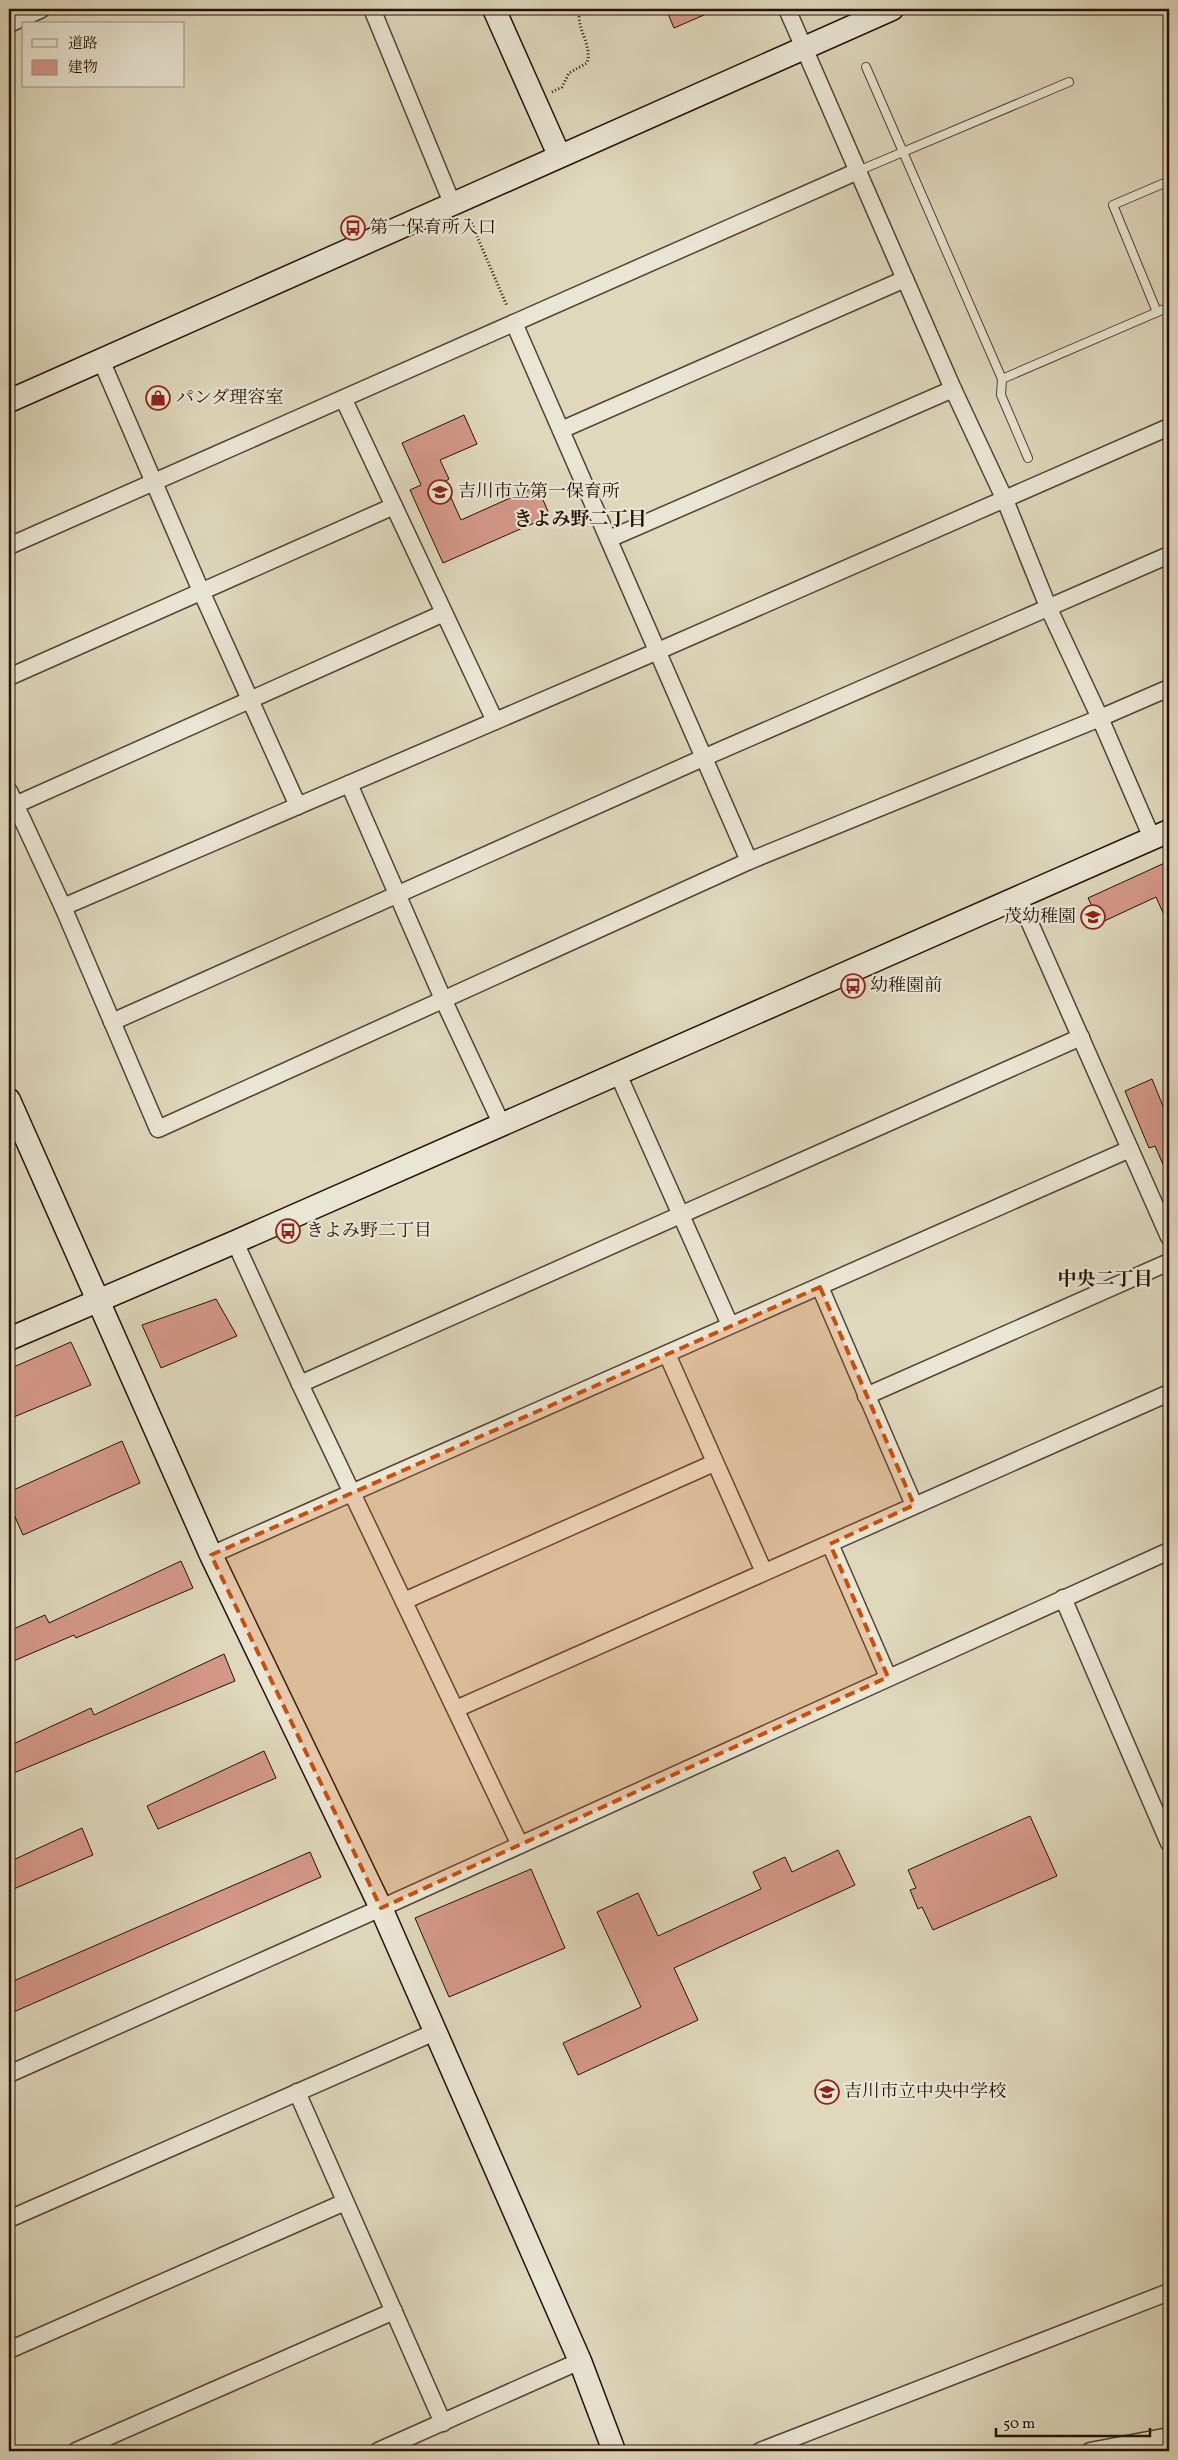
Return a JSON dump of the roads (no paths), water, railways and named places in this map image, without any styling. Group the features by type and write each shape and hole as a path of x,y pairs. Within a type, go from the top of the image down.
{"street":[{"path":"9,24 42,9"},
{"path":"372,9 461,210"},
{"path":"494,9 559,155"},
{"path":"9,1339 502,1125 1161,834 1100,718 1049,609 1005,500 953,389 787,9"},
{"path":"9,401 101,360 461,210 559,155 892,9"},
{"path":"9,546 154,480 344,400 858,171"},
{"path":"561,430 905,280"},
{"path":"514,323 749,861"},
{"path":"101,360 201,592 298,806"},
{"path":"609,539 953,389"},
{"path":"344,400 495,722"},
{"path":"63,907 495,722 1169,427"},
{"path":"9,677 394,506"},
{"path":"112,1022 703,758 1049,609 1169,555"},
{"path":"444,613 250,700 12,798 63,907 158,1129 749,861 1169,688"},
{"path":"350,784 443,1000 502,1125"},
{"path":"1018,896 1130,1149 1163,1201 1169,1237"},
{"path":"300,1384 1081,1037"},
{"path":"618,1074 730,1325"},
{"path":"9,1100 211,1555 381,1908 580,2361 614,2451"},
{"path":"211,1555 1130,1149"},
{"path":"235,1242 300,1384 520,1845"},
{"path":"866,1396 1169,1262"},
{"path":"820,1287 914,1506"},
{"path":"667,1354 764,1572"},
{"path":"456,1709 1169,1394"},
{"path":"404,1601 714,1463"},
{"path":"830,1544 888,1677"},
{"path":"9,2074 381,1908 1063,1598 1168,1555"},
{"path":"1063,1598 1169,1843"},
{"path":"9,2219 435,2032"},
{"path":"297,2092 442,2423"},
{"path":"9,2350 345,2202"},
{"path":"760,2451 1169,2292"},
{"path":"76,2451 394,2311"},
{"path":"378,2451 580,2361"},
{"path":"1090,2451 1169,2436"}],"lane":[{"path":"866,67 1002,379 1001,396 1028,458"},
{"path":"858,171 1069,82"},
{"path":"1157,312 1113,205 1169,181"},
{"path":"1002,379 1169,307"}],"place":[{"name":"第一保育所入口","path":"353,228"},
{"name":"パンダ理容室","path":"158,398"},
{"name":"吉川市立第一保育所","path":"440,492"},
{"name":"茂幼稚園","path":"1093,917"},
{"name":"幼稚園前","path":"853,986"},
{"name":"きよみ野二丁目","path":"288,1231"},
{"name":"吉川市立中央中学校","path":"827,2092"}],"district":[{"name":"きよみ野二丁目","path":"580,520"},
{"name":"中央二丁目","path":"1105,1280"}]}
